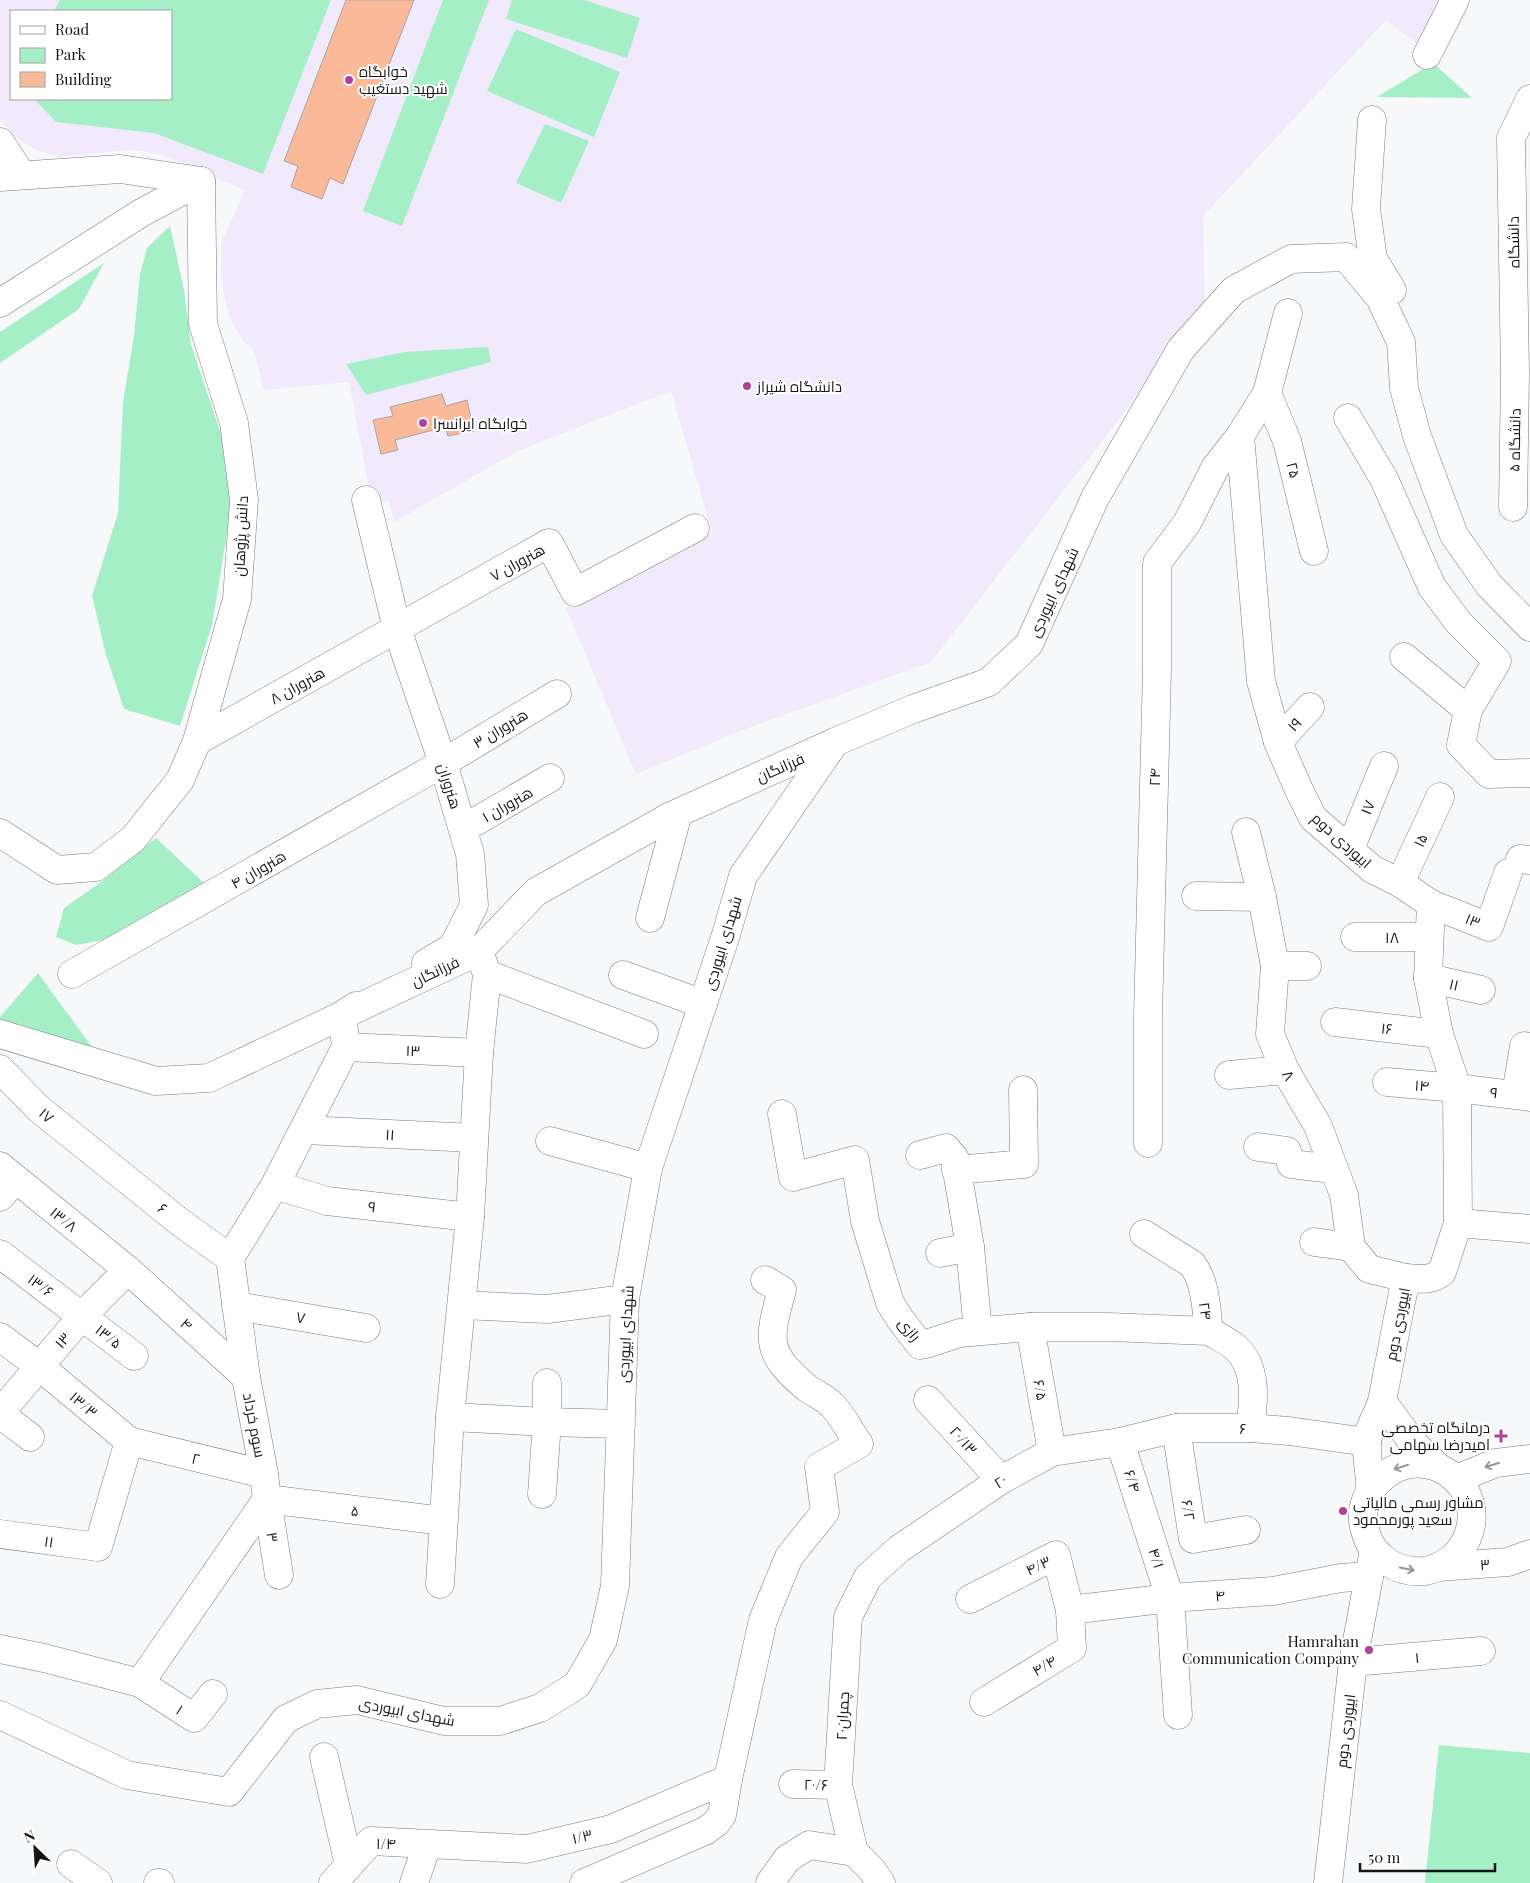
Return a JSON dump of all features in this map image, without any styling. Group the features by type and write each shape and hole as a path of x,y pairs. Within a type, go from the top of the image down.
{"street":[{"path":"1427,55 1455,0"},
{"name":"دانشگاه","path":"1522,374 1511,138 1530,99"},
{"path":"1372,120 1366,209 1373,259 1408,315 1401,342"},
{"path":"0,142 10,176 120,169 201,181"},
{"path":"0,304 141,213 201,181"},
{"name":"دانش پژوهان","path":"0,833 57,870 96,868 133,839 180,780 197,741 237,599 244,500 234,423 203,324 201,181"},
{"name":"شهدای ابیوردی","path":"0,1715 127,1775 229,1792 286,1719 317,1704 357,1700 444,1721 500,1721 540,1708 577,1685 603,1640 615,1586 625,1299 648,1168 725,938 743,876 835,742 913,709 989,682 1028,644 1095,498 1135,428 1181,349 1234,290 1291,259 1346,257 1380,298 1401,342 1404,388 1417,436 1454,535 1489,586 1530,627"},
{"path":"1240,436 1267,392 1288,313"},
{"name":"۵ دانشگاه","path":"1513,507 1522,374"},
{"name":"۲۵","path":"1267,392 1287,441 1314,550"},
{"path":"1348,418 1384,479 1432,586 1459,623 1497,660 1468,710 1461,745 1489,774 1530,773"},
{"name":"ابیوردی دوم","path":"1240,436 1261,681 1278,742 1298,790 1313,818 1372,869 1400,883 1431,904 1428,937 1428,978 1439,1034 1457,1088 1458,1222 1442,1272 1430,1279 1406,1278 1382,1401 1367,1442 1370,1491"},
{"name":"۲۴","path":"1148,1143 1148,1016 1157,670 1157,563 1187,523 1215,468 1240,436"},
{"name":"هنروران","path":"342,1015 453,947 474,905 470,854 443,763 397,629 366,500"},
{"name":"هنروران ۷","path":"397,629 549,543 575,592 695,528"},
{"name":"هنروران ۸","path":"197,741 397,629"},
{"path":"1404,657 1468,710"},
{"name":"هنروران ۳","path":"443,763 557,694"},
{"name":"۱۹","path":"1278,742 1310,707"},
{"name":"فرزانگان","path":"0,1034 156,1081 209,1078 342,1015 483,962 536,892 678,813 835,742"},
{"name":"هنروران ۴","path":"72,974 443,763"},
{"name":"۱۷","path":"1350,849 1384,766"},
{"name":"هنروران ۱","path":"463,829 550,778"},
{"name":"۱۵","path":"1400,883 1440,797"},
{"path":"650,918 678,813"},
{"name":"۸","path":"1246,832 1262,897 1275,966 1270,1034 1285,1070 1318,1126 1344,1195 1350,1247"},
{"name":"۱۳","path":"1431,904 1489,927 1519,864"},
{"path":"1196,896 1262,897"},
{"name":"۱۸","path":"1355,936 1428,937"},
{"path":"440,1584 450,1417 470,1217 483,962 644,1034"},
{"path":"1275,966 1306,966"},
{"path":"623,975 703,1004"},
{"name":"۱۱","path":"1428,978 1481,990"},
{"path":"230,1258 275,1186 346,1047 342,1015"},
{"name":"۱۶","path":"1335,1022 1439,1034"},
{"path":"1523,1095 1524,1046 1530,1047"},
{"name":"۱۳","path":"346,1047 479,1053"},
{"name":"۱۷","path":"0,1069 39,1109 97,1156"},
{"path":"1229,1075 1285,1070"},
{"name":"۱۴","path":"1387,1082 1457,1088"},
{"name":"۹","path":"1457,1088 1523,1095"},
{"path":"956,1170 1024,1164 1023,1090"},
{"name":"رازی","path":"782,1114 793,1177 855,1160 865,1221 890,1303 920,1344 926,1344 960,1333 1030,1327 1108,1327 1209,1331"},
{"name":"۱۱","path":"304,1130 474,1138"},
{"path":"550,1141 648,1168"},
{"path":"1258,1147 1287,1151 1291,1164 1333,1169"},
{"path":"920,1155 946,1148 955,1159 970,1247 978,1331"},
{"name":"۶","path":"97,1156 181,1223 230,1258"},
{"name":"۱۳/۸","path":"5,1181 128,1270"},
{"name":"۹","path":"275,1186 327,1201 470,1217"},
{"path":"1458,1222 1530,1229"},
{"name":"۲۴","path":"1144,1234 1192,1264 1196,1270 1205,1299 1209,1331 1236,1348 1251,1371 1253,1407 1250,1428"},
{"path":"1314,1242 1350,1247 1369,1269 1406,1278"},
{"path":"940,1253 970,1247"},
{"name":"۱۳/۶","path":"0,1254 83,1316"},
{"name":"سوم خرداد","path":"230,1258 246,1377 266,1487"},
{"name":"۱۳","path":"0,1413 83,1316 128,1270"},
{"name":"۴","path":"128,1270 246,1377"},
{"path":"584,1883 705,1831 716,1823 722,1815 762,1620 789,1557 825,1512 819,1468 859,1444 832,1405 809,1389 785,1368 773,1349 773,1320 782,1290 765,1280"},
{"path":"462,1305 547,1309 625,1299"},
{"name":"۷","path":"236,1306 366,1328"},
{"name":"۱۳/۵","path":"83,1316 134,1356"},
{"name":"۶/۵","path":"1030,1327 1052,1452"},
{"name":"۱۳/۳","path":"0,1337 39,1366 129,1442"},
{"path":"542,1494 547,1422 547,1383"},
{"name":"۲۰/۱۳","path":"928,1400 1001,1480"},
{"path":"1382,1401 1414,1443 1446,1473 1468,1499 1472,1522 1469,1533 1457,1554 1448,1562 1438,1567 1421,1571 1403,1570 1382,1558 1372,1562 1363,1521 1363,1511 1370,1491 1387,1472 1399,1466 1424,1463 1446,1473 1496,1463 1530,1459"},
{"path":"0,1413 30,1437"},
{"path":"450,1417 621,1424"},
{"name":"۶","path":"1120,1442 1176,1428 1250,1428 1289,1431 1367,1442"},
{"name":"۶/۲","path":"1176,1428 1193,1540 1246,1530"},
{"name":"۱۱","path":"0,1534 98,1547 129,1442"},
{"name":"۲","path":"129,1442 266,1487"},
{"name":"۲۰","path":"895,1553 1001,1480 1052,1452 1120,1442"},
{"name":"۶/۴","path":"1120,1442 1145,1519"},
{"path":"0,1649 44,1658 140,1683 266,1487"},
{"name":"۵","path":"266,1487 443,1521"},
{"name":"۳","path":"266,1487 279,1575"},
{"name":"۴/۱","path":"1145,1519 1170,1598 1178,1715"},
{"name":"چمران۲۰","path":"854,1852 838,1785 848,1617 868,1577 895,1553"},
{"name":"۳","path":"1438,1567 1508,1562 1530,1554"},
{"name":"۴/۳","path":"970,1599 1056,1555 1070,1610"},
{"name":"ابیوردی دوم","path":"1328,1883 1353,1662 1372,1562"},
{"name":"۴","path":"1070,1610 1170,1598 1273,1591 1341,1578 1372,1562"},
{"name":"۴/۴","path":"984,1702 1072,1648 1070,1610"},
{"name":"۱","path":"1353,1662 1481,1651"},
{"name":"۱","path":"140,1683 194,1718 213,1694"},
{"path":"324,1758 341,1874"},
{"name":"۱/۳","path":"427,1845 527,1849 611,1829 728,1780"},
{"name":"۲۰/۶","path":"793,1784 838,1785"},
{"name":"۱/۴","path":"341,1874 371,1841 427,1845"},
{"path":"414,1883 427,1845"},
{"path":"770,1883 787,1859 809,1845 854,1852 872,1870 881,1883"},
{"path":"71,1864 98,1883"}],"shaded area":[{"name":"دانشگاه شیراز","path":"0,0 1449,0 1427,51 1386,20 1203,216 1205,308 931,662 740,731 636,774 566,608 712,532 671,391 518,451 394,522 389,500 372,504 349,382 264,390 254,350 244,342 231,321 224,296 221,266 222,242 245,190 163,156 143,151 128,150 60,157 36,150 18,139 0,120"}],"green space":[{"path":"60,0 331,0 263,174 154,133 56,122 35,100 172,100 172,10 55,10"},
{"path":"443,0 489,0 402,226 363,211"},
{"path":"512,0 584,0 640,18 627,58 506,19"},
{"path":"516,29 620,72 594,137 487,91"},
{"path":"1433,63 1472,98 1377,97"},
{"path":"545,124 589,141 561,203 516,183"},
{"path":"170,226 184,290 191,344 221,434 231,509 212,625 180,726 124,709 106,655 92,596 118,513 123,402 134,336 140,274 147,248"},
{"path":"104,263 79,309 0,363 0,332"},
{"path":"488,347 491,362 366,395 346,364 404,352"},
{"path":"156,838 205,884 109,939 76,945 56,937 64,908 100,883"},
{"path":"38,973 92,1047 0,1024 0,1017"},
{"path":"1439,1745 1530,1753 1530,1883 1425,1883"}],"building":[{"name":"خوابگاه شهید دستغیب","path":"346,0 414,0 343,184 330,178 322,199 291,187 298,166 284,161"},
{"name":"خوابگاه ایرانسرا","path":"442,394 446,406 467,400 474,431 448,436 445,427 395,440 398,450 381,454 373,420 393,416 390,407"}],"place":[{"name":"خوابگاه شهید دستغیب","path":"349,80"},
{"name":"دانشگاه شیراز","path":"747,386"},
{"name":"خوابگاه ایرانسرا","path":"423,423"},
{"name":"درمانگاه تخصصی امیدرضا سهامی","path":"1501,1436"},
{"name":"مشاور رسمی مالیاتی سعید پورمحمود","path":"1343,1511"},
{"name":"Hamrahan Communication Company","path":"1369,1650"}]}
